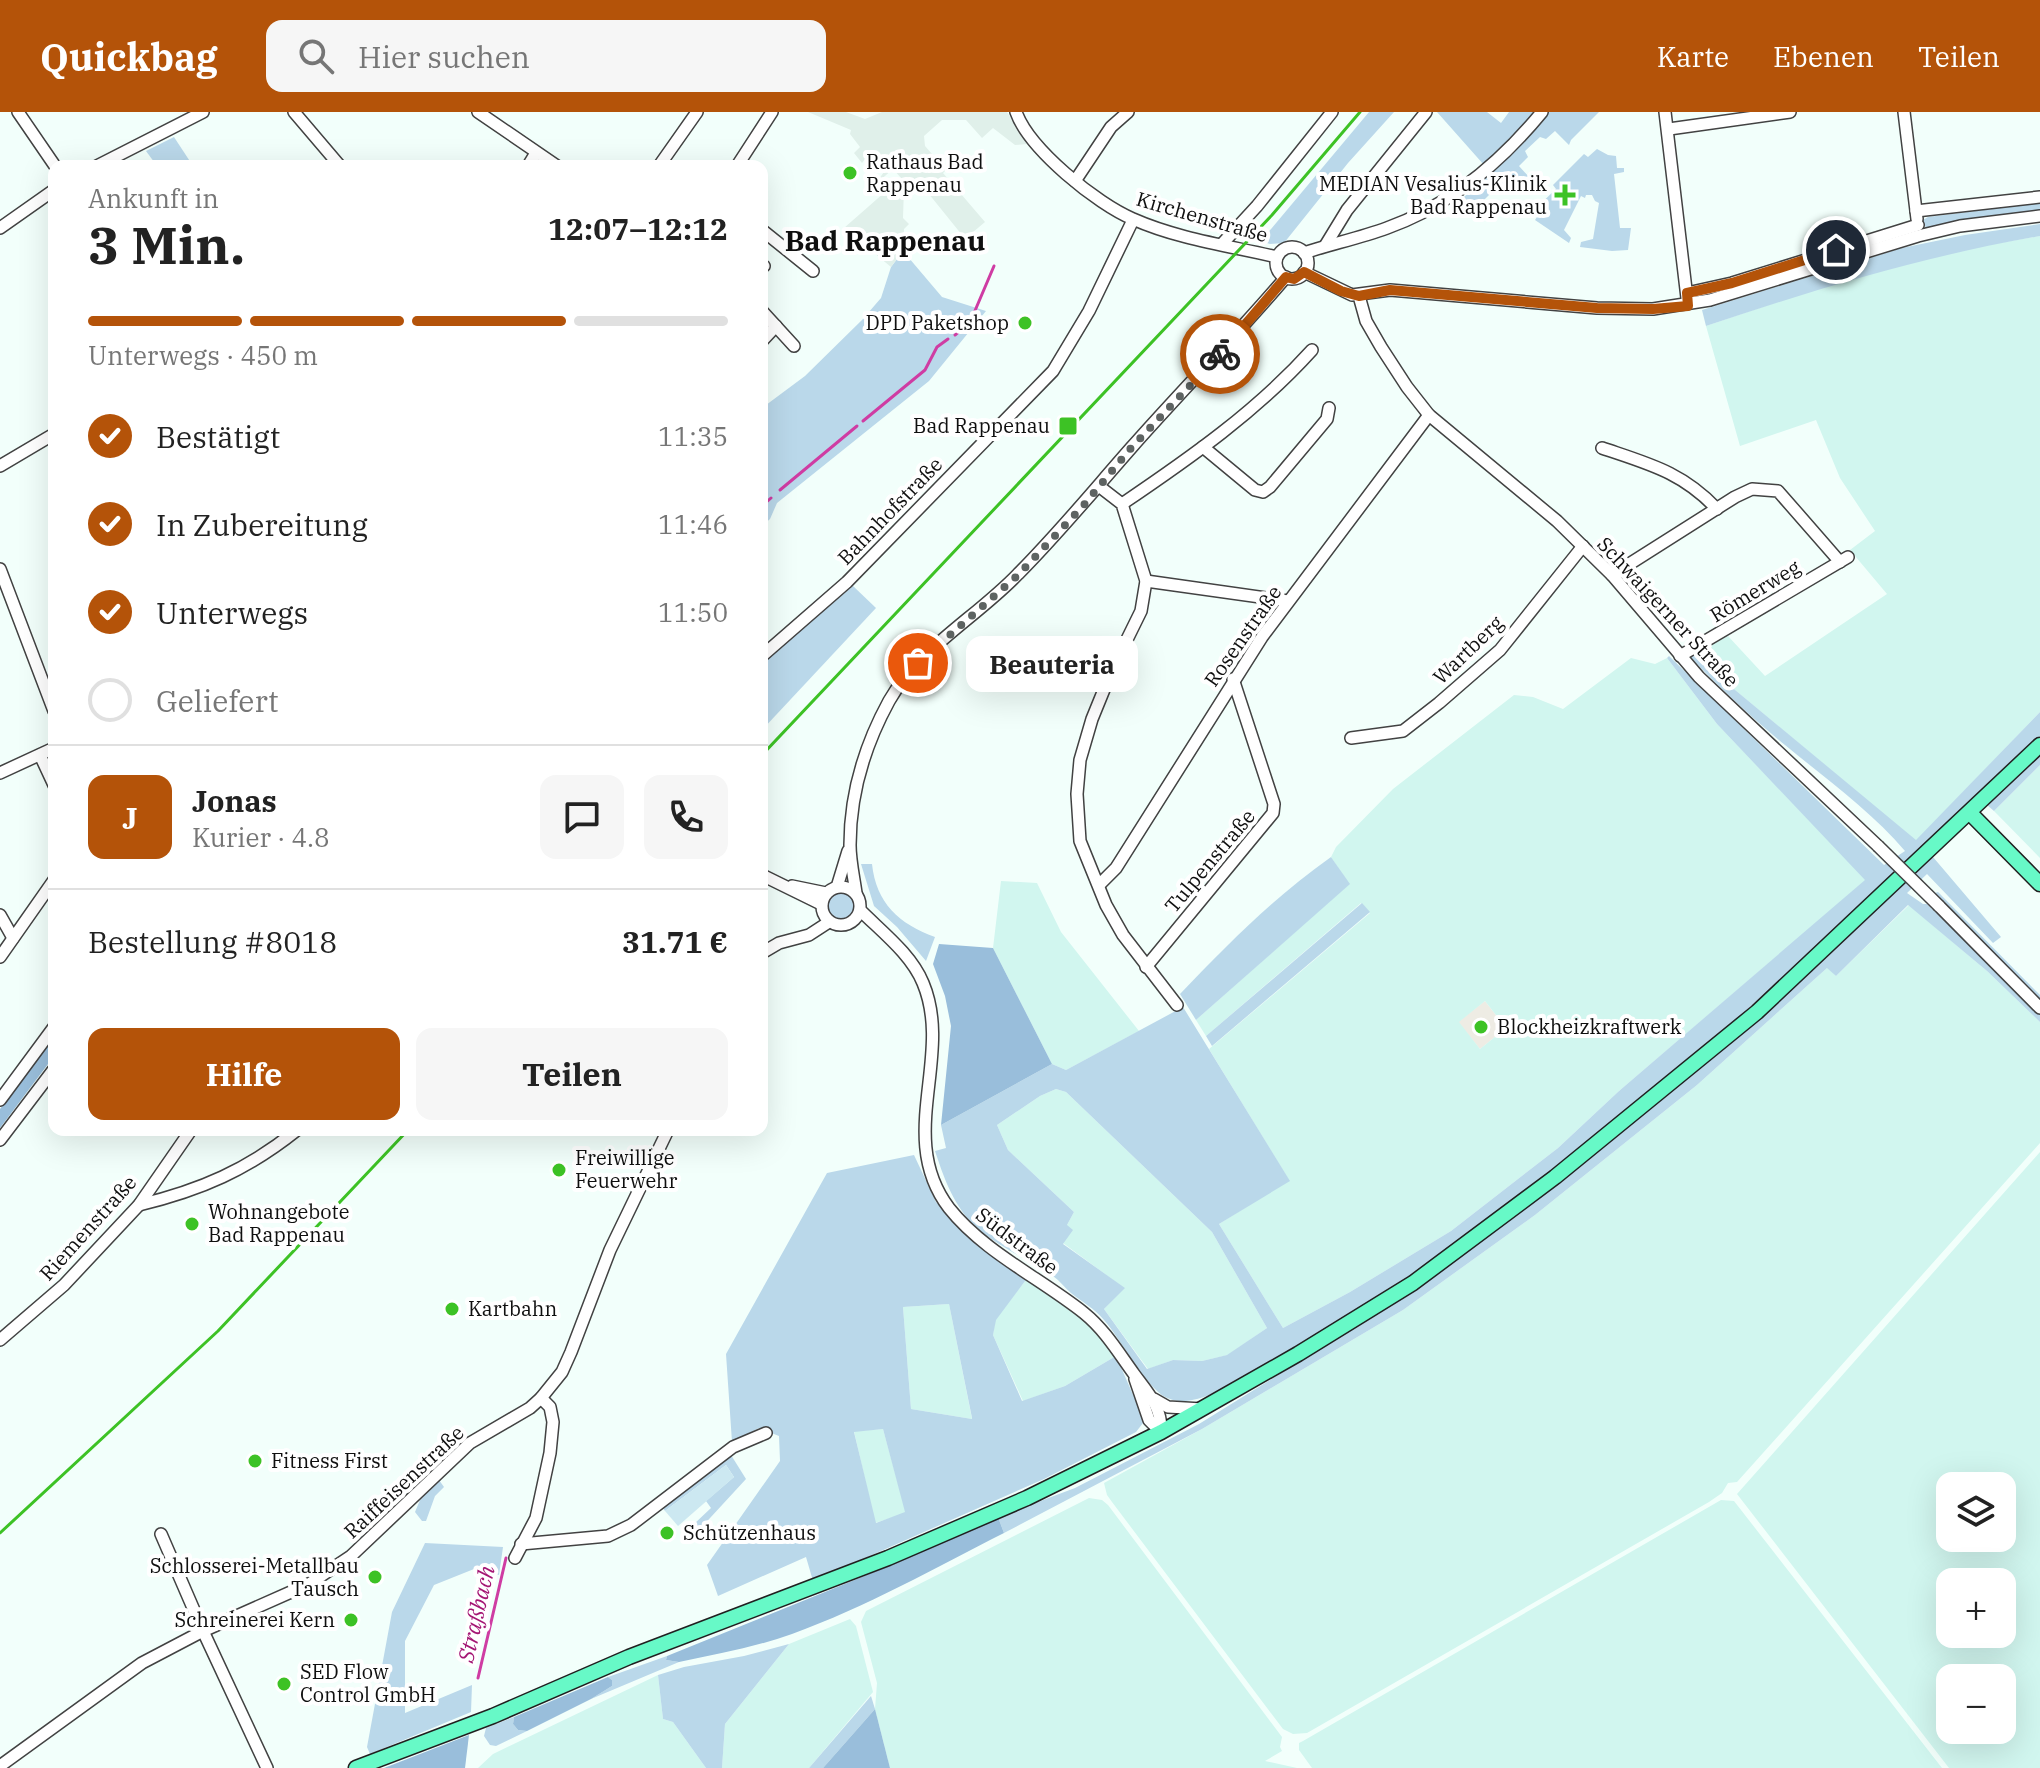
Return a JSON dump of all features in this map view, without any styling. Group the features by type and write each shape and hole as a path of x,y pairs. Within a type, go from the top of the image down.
{"main road":[{"path":"356,1768 514,1707 629,1657 888,1558 1027,1498 1161,1432 1298,1354 1413,1283 1555,1177 1757,1012 2040,745"},
{"path":"1970,813 2040,884"}],"street":[{"path":"18,112 51,160"},
{"path":"109,160 203,112"},
{"path":"294,112 335,160"},
{"path":"478,112 547,160"},
{"path":"663,160 697,112"},
{"path":"741,160 772,112"},
{"name":"Kirchenstraße","path":"1016,112 1034,143 1075,181 1133,220 1277,257"},
{"path":"1075,181 1111,127 1128,112"},
{"path":"1222,244 1257,206 1332,112"},
{"path":"1325,246 1347,210 1426,112"},
{"path":"1304,253 1388,228 1451,198 1497,161 1542,112"},
{"path":"1665,112 1687,299"},
{"path":"1669,129 1790,112"},
{"path":"1904,112 1910,141 1918,230"},
{"path":"532,160 536,153"},
{"path":"0,228 48,194"},
{"path":"1916,211 2040,197"},
{"path":"1304,272 1341,291 1359,296 1390,290 1597,308 1653,309 1918,230 2040,216"},
{"name":"Bahnhofstraße","path":"768,651 847,582 1053,371 1089,311 1133,220"},
{"path":"768,235 813,271"},
{"path":"1288,248 1297,248 1304,253 1308,264 1304,272 1294,279 1278,271 1277,257 1288,248"},
{"path":"850,846 828,894 823,914 829,922 841,925 852,921 860,910 850,846 855,790 869,743 903,678 1018,575 1286,277"},
{"name":"Schwaigerner Straße","path":"1359,296 1366,321 1381,347 1429,415 1539,505 1583,546 1612,575 1699,677 1878,846 2040,1008"},
{"path":"768,317 794,346"},
{"path":"768,335 776,326"},
{"path":"1122,504 1266,398 1312,350"},
{"path":"1203,447 1255,490 1263,492 1327,419 1329,408"},
{"name":"Rosenstraße","path":"1099,885 1116,868 1233,679 1429,415"},
{"path":"0,466 48,438"},
{"path":"1602,448 1670,471 1698,489 1717,509 1612,575"},
{"path":"1100,487 1122,504 1146,581 1141,611 1112,670 1092,719 1080,760 1077,794 1080,841 1106,905 1123,935 1177,1005"},
{"name":"Römerweg","path":"1680,656 1844,559 1778,491 1752,489 1717,509"},
{"name":"Wartberg","path":"1351,738 1403,731 1439,703 1500,650 1583,546"},
{"path":"0,569 48,695"},
{"path":"1146,581 1288,601"},
{"name":"Tulpenstraße","path":"1146,967 1273,813 1274,804 1233,679"},
{"path":"0,773 48,751"},
{"path":"40,755 48,772"},
{"path":"768,878 783,885 828,894 847,887 856,893"},
{"path":"0,957 48,888"},
{"name":"Südstraße","path":"860,910 909,960 923,981 933,1025 925,1102 925,1143 934,1180 947,1205 989,1246 1086,1314 1106,1334 1154,1399 1162,1419 1161,1432"},
{"path":"0,915 13,938"},
{"name":"Südstraße","path":"852,921 888,937"},
{"path":"768,949 779,943 809,935 829,922"},
{"path":"0,1100 48,1035"},
{"path":"0,1140 48,1077"},
{"name":"Riemenstraße","path":"0,1340 64,1285 139,1205 187,1136"},
{"path":"139,1205 185,1194 217,1181 290,1136"},
{"name":"Raiffeisenstraße","path":"0,1766 142,1663 203,1631 309,1584 347,1559 470,1443 530,1408 541,1398 562,1372 619,1230 665,1136"},
{"name":"Südstraße","path":"1132,1371 1149,1420 1161,1432"},
{"path":"515,1558 536,1518 550,1453 553,1422 550,1407 541,1398"},
{"path":"1154,1399 1168,1407 1202,1409"},
{"path":"1138,1443 1146,1433 1149,1420"},
{"path":"521,1544 608,1536 631,1525 733,1447 766,1433"},
{"path":"161,1534 267,1768"}],"shaded area":[{"path":"808,112 846,112 865,119 882,112 1007,112 1027,144 1015,145 993,128 982,138 966,120 942,120 924,136 925,146 946,170 943,173 985,222 972,233 962,235 916,178 904,188 903,218 909,224 904,229 903,251 891,267 844,228 901,178 893,169 878,182 875,179 879,179 886,169 883,158 868,155 862,163 854,153 860,147 850,134 851,130"},
{"path":"1369,112 1394,112 1348,163 1284,243 1261,241"},
{"path":"1437,112 1487,112 1501,123 1509,112 1536,112 1484,165"},
{"path":"1549,112 1599,112 1569,145 1555,131 1546,139 1540,137 1525,151 1528,157 1519,166 1530,178 1513,195 1505,187 1502,190 1498,186 1474,210 1463,198"},
{"path":"174,137 189,160 153,160 146,151"},
{"path":"1597,149 1616,156 1617,168 1624,168 1624,172 1614,174 1620,228 1631,228 1628,250 1580,247 1581,242 1593,239 1599,203 1592,195 1581,196 1564,230 1571,238 1569,243 1535,220 1537,217 1532,212 1556,189 1553,185 1584,154 1588,157"},
{"path":"2040,203 2040,210 1976,218 1930,229 1924,226 1923,220 1928,217"},
{"path":"2040,224 2040,236 1955,253 1871,275 1706,326 1702,310 1902,248"},
{"path":"2040,236 2040,712 1916,841 1693,655 1728,636 1765,676 1887,594 1850,550 1875,531 1840,478 1816,420 1740,446 1706,326 1813,290 1919,260"},
{"path":"903,251 942,297 986,311 929,381 777,503 768,521 768,404 805,376 862,320 881,298 891,267"},
{"path":"853,586 876,608 768,724 768,658"},
{"path":"1693,655 1916,840 2040,712 2040,736 1812,951 1655,1090 1574,1156 1386,1295 1214,1393 1187,1401 1162,1395 1096,1312 1053,1276 989,1238 964,1214 949,1188 935,1151 946,1148 941,1125 1052,1064 1066,1070 1183,1007 1290,1181 1219,1224 1283,1328 1451,1231 1558,1148 1619,1091 1865,880 1717,724 1667,658 1669,656 1884,865 1905,851 1863,809 1760,724 1690,657","holes":["1056,1089 1066,1092 1212,1232 1267,1328 1227,1355 1202,1361 1173,1360 1147,1369 1104,1309 1125,1288 1063,1244 1073,1230 1067,1225 1074,1212 1008,1150 997,1125 1040,1096"]},
{"path":"1631,658 1655,664 1667,658 1717,724 1866,880 1619,1091 1558,1148 1451,1231 1283,1328 1219,1224 1289,1180 1209,1049 1370,913 1361,903 1206,1036 1196,1020 1349,884 1331,857 1336,847 1393,789 1514,695 1533,697 1563,709","holes":["1485,1001 1506,1028 1480,1049 1459,1022"]},
{"path":"2040,753 2040,765 1994,811 1987,805"},
{"path":"2040,765 2040,858 1994,811"},
{"path":"1331,857 1350,884 1196,1020 1180,994 1270,905"},
{"path":"1933,857 2001,937 1993,943 1927,874 1907,893 1927,904 2040,1014 2040,1022 1987,971 1908,905 1836,976 1827,968 1697,1085 1535,1215 1403,1310 1202,1429 1004,1533 998,1517 1075,1488 1199,1424 1418,1288 1560,1183 1762,1017"},
{"path":"861,864 872,864 878,890 900,918 935,937 926,961 874,906"},
{"path":"1001,881 1037,883 1061,932 1139,1031 1066,1070 1052,1064 993,948"},
{"path":"1938,892 2040,995 2040,1000 1935,893"},
{"path":"841,893 850,897 854,906 850,915 841,919 832,915 828,906 832,897"},
{"path":"1362,903 1370,912 1212,1046 1206,1036"},
{"path":"1909,905 1987,971 2040,1022 2040,1143 1737,1482 1728,1483 1722,1493 1709,1502 1307,1733 1293,1734 1283,1729 1112,1502 1104,1483 1403,1310 1535,1215 1697,1085 1828,967 1836,976"},
{"path":"939,944 993,948 1052,1064 941,1125 951,1026 945,996 933,964"},
{"path":"1485,1001 1506,1028 1480,1049 1458,1022"},
{"path":"48,1046 48,1064 0,1128 0,1109"},
{"path":"1056,1089 1066,1092 1212,1232 1267,1328 1228,1355 1202,1361 1173,1360 1148,1369 1104,1309 1124,1288 1063,1243 1074,1212 1008,1150 997,1125"},
{"path":"2040,1152 2040,1768 1949,1768 1737,1494"},
{"path":"914,1155 936,1202 997,1257 1028,1277 996,1320 993,1335 1022,1401 1065,1386 1116,1356 1143,1423 1136,1432 1044,1479 813,1581 806,1557 718,1596 707,1565 780,1461 779,1436 759,1428 732,1442 726,1354 827,1173","holes":["949,1304 972,1418 972,1419 911,1409 903,1307","883,1429 905,1512 876,1523 854,1432"]},
{"path":"1028,1277 1075,1311 1116,1356 1065,1386 1023,1401 993,1335 995,1320"},
{"path":"949,1304 972,1419 911,1409 903,1307"},
{"path":"883,1429 906,1513 875,1523 854,1431"},
{"path":"731,1455 746,1479 699,1530 693,1525 711,1508 706,1501 734,1477 726,1465 665,1511 663,1508"},
{"path":"726,1465 734,1477 678,1526 665,1511"},
{"path":"439,1480 444,1487 435,1496 426,1521 422,1521 415,1512 420,1500"},
{"path":"1089,1498 1102,1500 1108,1505 1282,1737 1282,1751 1265,1761 1297,1768 890,1768 875,1709 877,1683 861,1622 866,1611"},
{"path":"1721,1500 1734,1501 1942,1768 1312,1768 1299,1750 1299,1743"},
{"path":"998,1517 1004,1533 847,1612 764,1643 679,1662 666,1660 667,1656 894,1564"},
{"path":"425,1543 503,1547 499,1575 474,1569 434,1585 405,1641 405,1713 472,1685 471,1712 370,1754 367,1747 392,1612"},
{"path":"850,1619 856,1626 873,1692 809,1768 722,1768 725,1724 789,1644"},
{"path":"789,1644 725,1724 722,1768 706,1768 673,1722 663,1719 658,1675"},
{"path":"667,1656 666,1660 679,1662 591,1699 612,1686 612,1680 608,1677"},
{"path":"658,1675 663,1719 673,1722 706,1768 478,1768 493,1754"},
{"path":"608,1677 612,1680 612,1686 527,1731 518,1730 513,1724 514,1717"},
{"path":"871,1696 875,1709 823,1768 809,1768"},
{"path":"875,1709 890,1768 823,1768"},
{"path":"514,1717 513,1724 518,1730 527,1731 496,1746 490,1745 484,1736 486,1728"},
{"path":"469,1735 465,1768 384,1768"}],"waterway":[{"path":"974,313 994,266"},
{"path":"955,335 970,322"},
{"path":"863,421 925,370 937,347 948,339"},
{"path":"780,490 857,426"},
{"path":"768,501 771,498"},
{"name":"Straßbach","path":"478,1678 506,1558"}],"railway":[{"path":"768,749 1272,215 1360,112"},
{"path":"0,1533 218,1331 402,1136"}],"way so far":[{"path":"918,663 1018,575 1220,354"}],"place":[{"name":"Rathaus Bad Rappenau","path":"850,173"},
{"name":"MEDIAN Vesalius-Klinik Bad Rappenau","path":"1565,195"},
{"name":"DPD Paketshop","path":"1025,323"},
{"name":"Bad Rappenau","path":"1068,426"},
{"name":"Beauteria","path":"918,663"},
{"name":"Blockheizkraftwerk","path":"1481,1027"},
{"name":"Freiwillige Feuerwehr","path":"559,1170"},
{"name":"Wohnangebote Bad Rappenau","path":"192,1224"},
{"name":"Kartbahn","path":"452,1309"},
{"name":"Fitness First","path":"255,1461"},
{"name":"Schützenhaus","path":"667,1533"},
{"name":"Schlosserei-Metallbau Tausch","path":"375,1577"},
{"name":"Schreinerei Kern","path":"351,1620"},
{"name":"SED Flow Control GmbH","path":"284,1684"}],"district":[{"name":"Bad Rappenau","path":"885,241"}],"route":[{"path":"1220,354 1286,277 1294,279 1304,272 1359,296 1390,290 1567,306 1653,309 1688,306 1687,293 1732,283 1836,250"}]}
